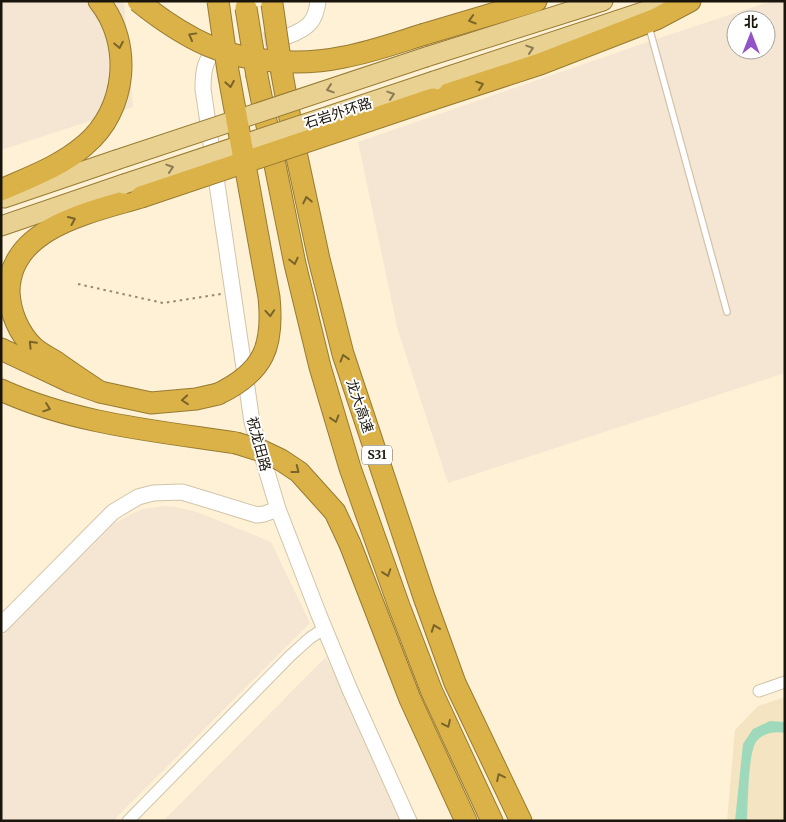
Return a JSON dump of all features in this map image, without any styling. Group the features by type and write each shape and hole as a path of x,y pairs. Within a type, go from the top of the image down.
{"highway":[{"path":"1,190 58,164 86,145 104,124 118,96 122,68 119,41 107,12 98,1"},
{"path":"138,1 177,28 210,46 242,56 296,62 338,58 536,1"},
{"path":"1,349 42,369 100,392 151,403 196,399 218,394 237,385 252,372 262,358 268,341 271,320 269,297 228,71 218,1"},
{"path":"100,392 34,348 18,329 10,303 10,276 17,260 27,246 46,232 82,215 141,197 434,90 540,64 648,22 690,1"},
{"name":"龙大高速","path":"272,2 282,74 297,157 319,259 343,354 424,597 455,683 521,821"},
{"name":"龙大高速","path":"246,4 257,76 295,264 320,367 350,468 432,692 492,821"},
{"path":"1,365 69,396 106,407 181,435"},
{"path":"1,390 22,400 60,413 126,426 236,443 262,451 281,460 299,472 335,512 350,544 410,699 466,821"}],"main road":[{"name":"石岩外环路","path":"1,199 426,57 603,1"},
{"name":"石岩外环路","path":"1,226 124,184 434,90 676,1"}],"street":[{"path":"288,36 307,26 314,18 318,1"},
{"name":"祝龙田路","path":"219,47 211,53 206,62 203,74 203,89 252,422 278,509 350,690 409,821"},
{"path":"1,625 113,512 138,497 153,493 182,492 257,515 278,509"},
{"path":"128,821 290,656 310,638 325,628"},
{"path":"759,691 785,682"}],"lane":[{"path":"648,22 726,312"}],"path":[{"path":"78,284 163,303 232,292"}],"shaded area":[{"path":"1,1 124,1 133,107 1,150"},
{"path":"772,1 785,1 785,373 448,483 398,331 358,142 726,16 726,60 776,60 776,10 744,10"},
{"path":"165,506 197,512 271,542 310,623 113,821 1,821 1,637 114,524 144,509"},
{"path":"326,657 405,821 163,821"},
{"path":"785,697 785,821 727,821 735,730 758,706"}],"green space":[{"path":"770,721 785,722 785,733 769,733 756,742 751,757 747,821 735,821 743,744 753,729"}],"tunnel":[{"path":"219,47 286,36"}]}
